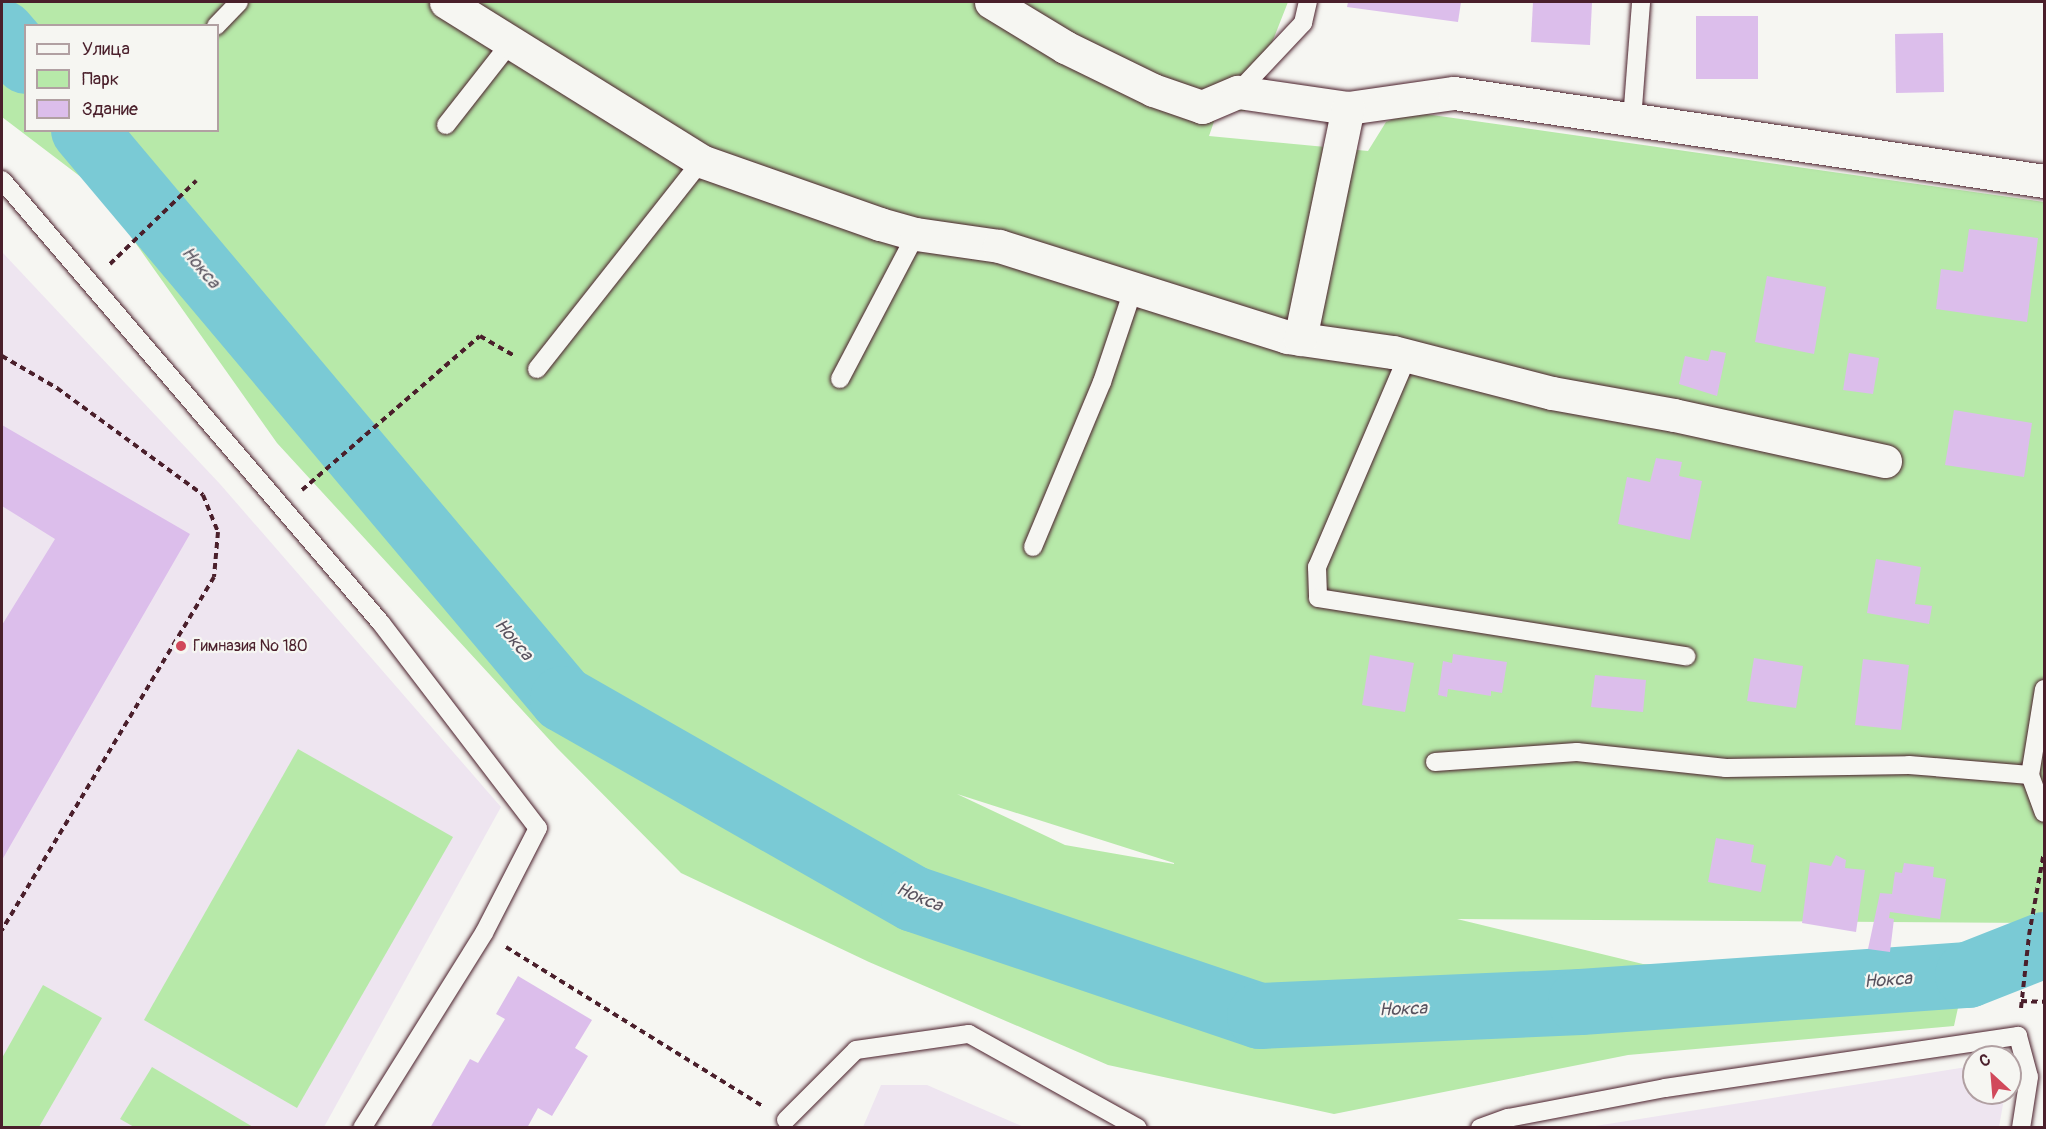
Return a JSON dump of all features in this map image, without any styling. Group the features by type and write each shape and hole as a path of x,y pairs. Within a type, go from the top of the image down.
{"street":[{"path":"446,2 701,161 916,234 999,246 1133,290 1300,339 1408,355 1552,393 1674,414 1885,461"},
{"path":"992,2 1065,46 1153,90 1202,106 1238,92 1348,108 1454,93 2044,181"},
{"path":"1300,339 1348,108"}],"lane":[{"path":"218,24 239,2"},
{"path":"1238,92 1303,23 1308,2"},
{"path":"1632,120 1641,2"},
{"path":"446,125 511,42"},
{"path":"537,369 701,161"},
{"path":"2,180 381,623 538,828 484,933 362,1128"},
{"path":"840,379 916,234"},
{"path":"1033,547 1102,382 1133,290"},
{"path":"1408,355 1317,567 1318,598 1686,657"},
{"path":"2044,689 2030,774 2044,813"},
{"path":"1435,762 1577,752 1726,768 1909,765 2030,774"},
{"path":"786,1120 856,1050 969,1034 1138,1128"},
{"path":"1480,1128 1508,1118 1665,1088 2019,1036 2029,1077 2021,1128"}],"path":[{"path":"122,252 196,181"},
{"path":"304,489 392,415 480,336 537,369"},
{"path":"2,356 57,388 203,495 218,532 214,577 2,930"},
{"path":"2019,1036 2029,935 2044,852"},
{"path":"484,933 786,1120"},
{"path":"2021,1001 2044,1002"}],"shaded area":[{"name":"Гимназия № 180","path":"2,252 220,484 501,807 324,1127 2,1127"},
{"path":"1962,1068 1962,1105 2003,1105 1999,1127 1589,1127"},
{"path":"881,1085 927,1085 1024,1127 863,1127"}],"green space":[{"path":"2,2 1288,2 1245,111 1218,110 1209,136 1368,151 1386,122 1411,112 2044,202 2044,923 1457,919 1643,964 1875,973 1911,995 1961,994 1954,1026 1628,1055 1334,1114 1108,1065 869,962 681,873 557,748 277,443 98,190 2,117","holes":["957,794 1174,863 1065,845"]},
{"path":"298,749 453,837 297,1108 144,1020"},
{"path":"43,985 102,1018 39,1127 2,1127 2,1058"},
{"path":"152,1067 253,1127 134,1127 120,1119"}],"building":[{"path":"1348,2 1461,2 1458,22 1347,7"},
{"path":"1533,2 1592,2 1590,45 1531,42"},
{"path":"1696,16 1758,16 1758,79 1696,79"},
{"path":"1943,33 1944,92 1896,93 1895,34"},
{"path":"1969,229 2038,238 2027,322 1936,309 1941,269 1963,272"},
{"path":"1767,276 1826,287 1814,354 1755,342"},
{"path":"1711,350 1726,353 1717,396 1679,384 1685,356 1708,361"},
{"path":"1849,353 1879,358 1873,394 1843,390"},
{"path":"1954,410 2032,423 2024,477 1945,465"},
{"path":"2,425 190,534 2,860 2,625 55,539 2,506"},
{"path":"1656,458 1682,462 1679,476 1702,481 1690,540 1618,524 1627,477 1650,482"},
{"path":"1876,559 1921,567 1915,604 1932,606 1929,624 1867,613"},
{"path":"1453,654 1507,662 1502,693 1491,691 1491,696 1448,689 1447,697 1438,695 1443,661 1452,663"},
{"path":"1370,655 1414,663 1405,712 1362,705"},
{"path":"1754,658 1803,666 1796,708 1747,701"},
{"path":"1863,659 1909,665 1901,730 1855,725"},
{"path":"1595,675 1646,680 1643,712 1591,707"},
{"path":"1716,838 1754,845 1751,862 1766,865 1761,892 1708,882"},
{"path":"1836,855 1846,860 1845,868 1865,870 1856,932 1802,923 1810,862 1831,866"},
{"path":"1904,863 1934,867 1933,877 1946,879 1940,919 1890,912 1889,918 1894,919 1890,952 1868,949 1880,893 1892,894 1895,872 1902,873"},
{"path":"518,976 592,1020 575,1048 588,1056 552,1116 538,1108 527,1128 430,1128 470,1059 478,1063 505,1019 496,1014"}],"waterway":[{"name":"Нокса","path":"2,33 24,59"},
{"name":"Нокса","path":"86,132 563,699 914,899 1260,1016 1581,1002 1968,975 2044,945"}],"place":[{"name":"Гимназия № 180","path":"181,646"}]}
